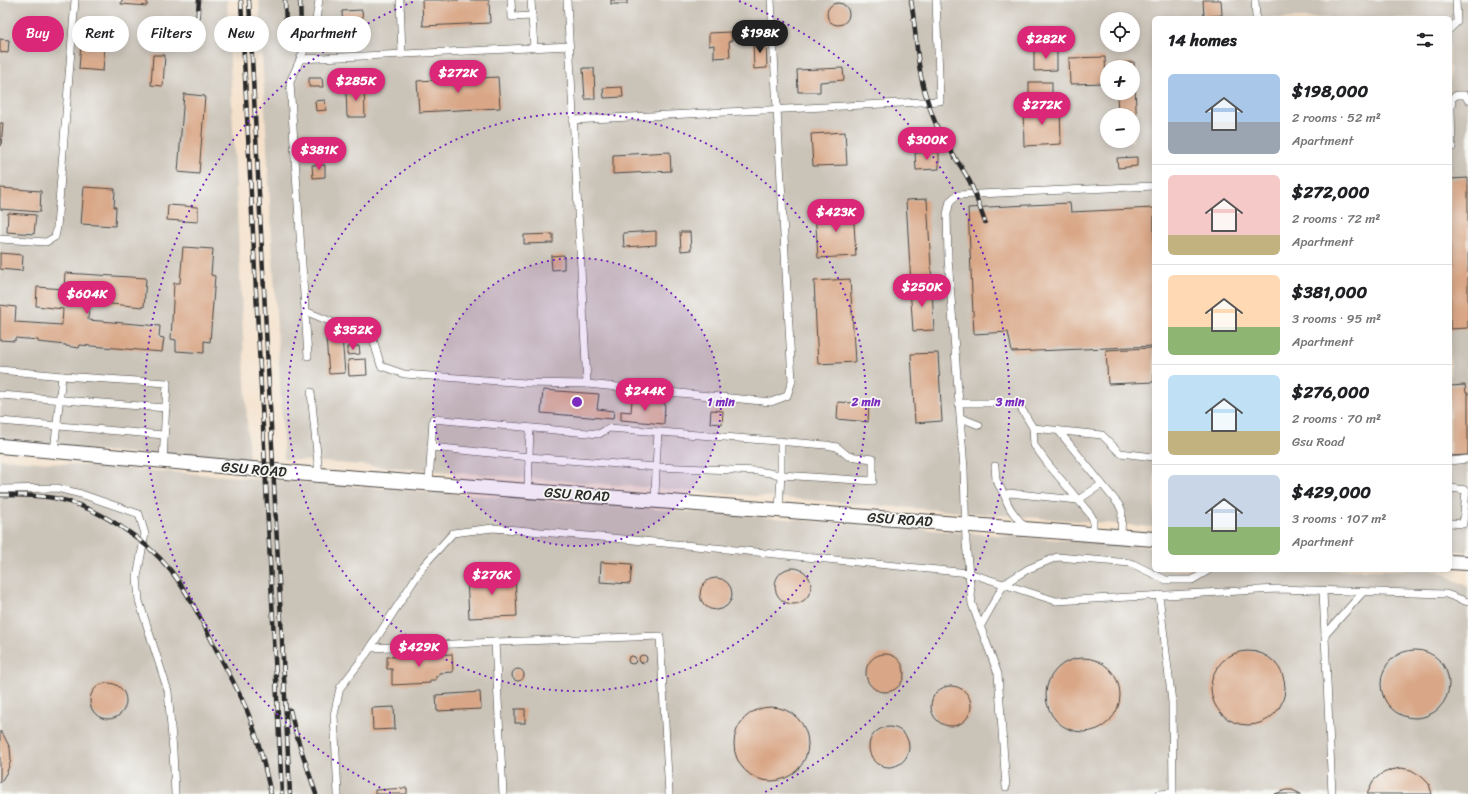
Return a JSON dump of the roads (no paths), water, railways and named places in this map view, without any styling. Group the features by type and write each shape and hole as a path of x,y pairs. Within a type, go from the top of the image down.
{"street":[{"name":"GSU ROAD","path":"0,446 319,475 1152,539"},
{"path":"1452,562 1468,563"}],"lane":[{"path":"0,239 46,242 55,237 57,228 75,0"},
{"path":"308,356 290,82 315,26 319,0"},
{"path":"400,0 402,54"},
{"path":"511,0 512,17 532,16"},
{"path":"531,0 534,48"},
{"path":"567,0 587,384"},
{"path":"305,311 373,339 381,366 404,374 525,383 587,384 771,402 786,396 792,381 771,0"},
{"path":"573,120 940,101 936,0"},
{"path":"1255,0 1256,16"},
{"path":"1452,27 1457,22 1456,0"},
{"path":"300,59 570,46"},
{"path":"1452,98 1457,95 1465,95 1468,100"},
{"path":"1006,787 998,674 972,604 969,573 965,524 961,418 948,258 947,214 950,201 957,195 1152,186"},
{"path":"0,370 167,383 163,461"},
{"path":"54,451 62,376"},
{"path":"311,392 319,475"},
{"path":"0,394 166,408"},
{"path":"959,403 1018,403 1033,428 1034,445 1093,519 1093,534"},
{"path":"961,418 979,425"},
{"path":"429,483 431,447 433,419 599,434 609,428 826,444 837,447 848,456 873,459 873,480 781,475 758,471 656,467 529,457 431,447"},
{"path":"0,421 164,435"},
{"path":"528,491 530,428"},
{"path":"1033,428 1102,436 1120,453 1152,457"},
{"path":"1058,430 1119,505 1122,511 1121,536"},
{"path":"655,500 658,432"},
{"path":"779,510 781,441"},
{"path":"1452,460 1468,460"},
{"path":"995,466 996,480 1005,496 1006,502 1027,529"},
{"path":"1005,496 1009,493 1078,500 1102,484"},
{"path":"0,488 57,488 81,494 139,514 146,534 137,577 139,601 168,691 175,794"},
{"path":"1452,488 1466,490 1463,524 1452,523"},
{"path":"338,794 334,715 340,688 371,648 424,565 453,533 493,528 623,539 969,573 1056,601 1277,589 1446,594 1468,602"},
{"path":"980,627 1004,584 1028,569 1057,557 1131,563 1166,580 1192,580 1206,572"},
{"path":"1323,591 1332,794"},
{"path":"1325,635 1363,592"},
{"path":"1159,596 1172,702 1173,794 1160,794"},
{"path":"371,648 660,636 669,794"},
{"path":"495,642 503,794"}],"railway":[{"path":"198,16 199,0"},
{"path":"241,0 282,794"},
{"path":"249,0 290,794"},
{"path":"285,0 286,16"},
{"path":"300,0 301,16"},
{"path":"911,0 921,77 930,110 940,133 970,182 985,222"},
{"path":"0,495 48,497 70,502 86,508 103,516 134,536 148,547 171,571 178,580 200,618 243,702 257,739 271,794"},
{"path":"290,710 296,734 316,794"}]}
